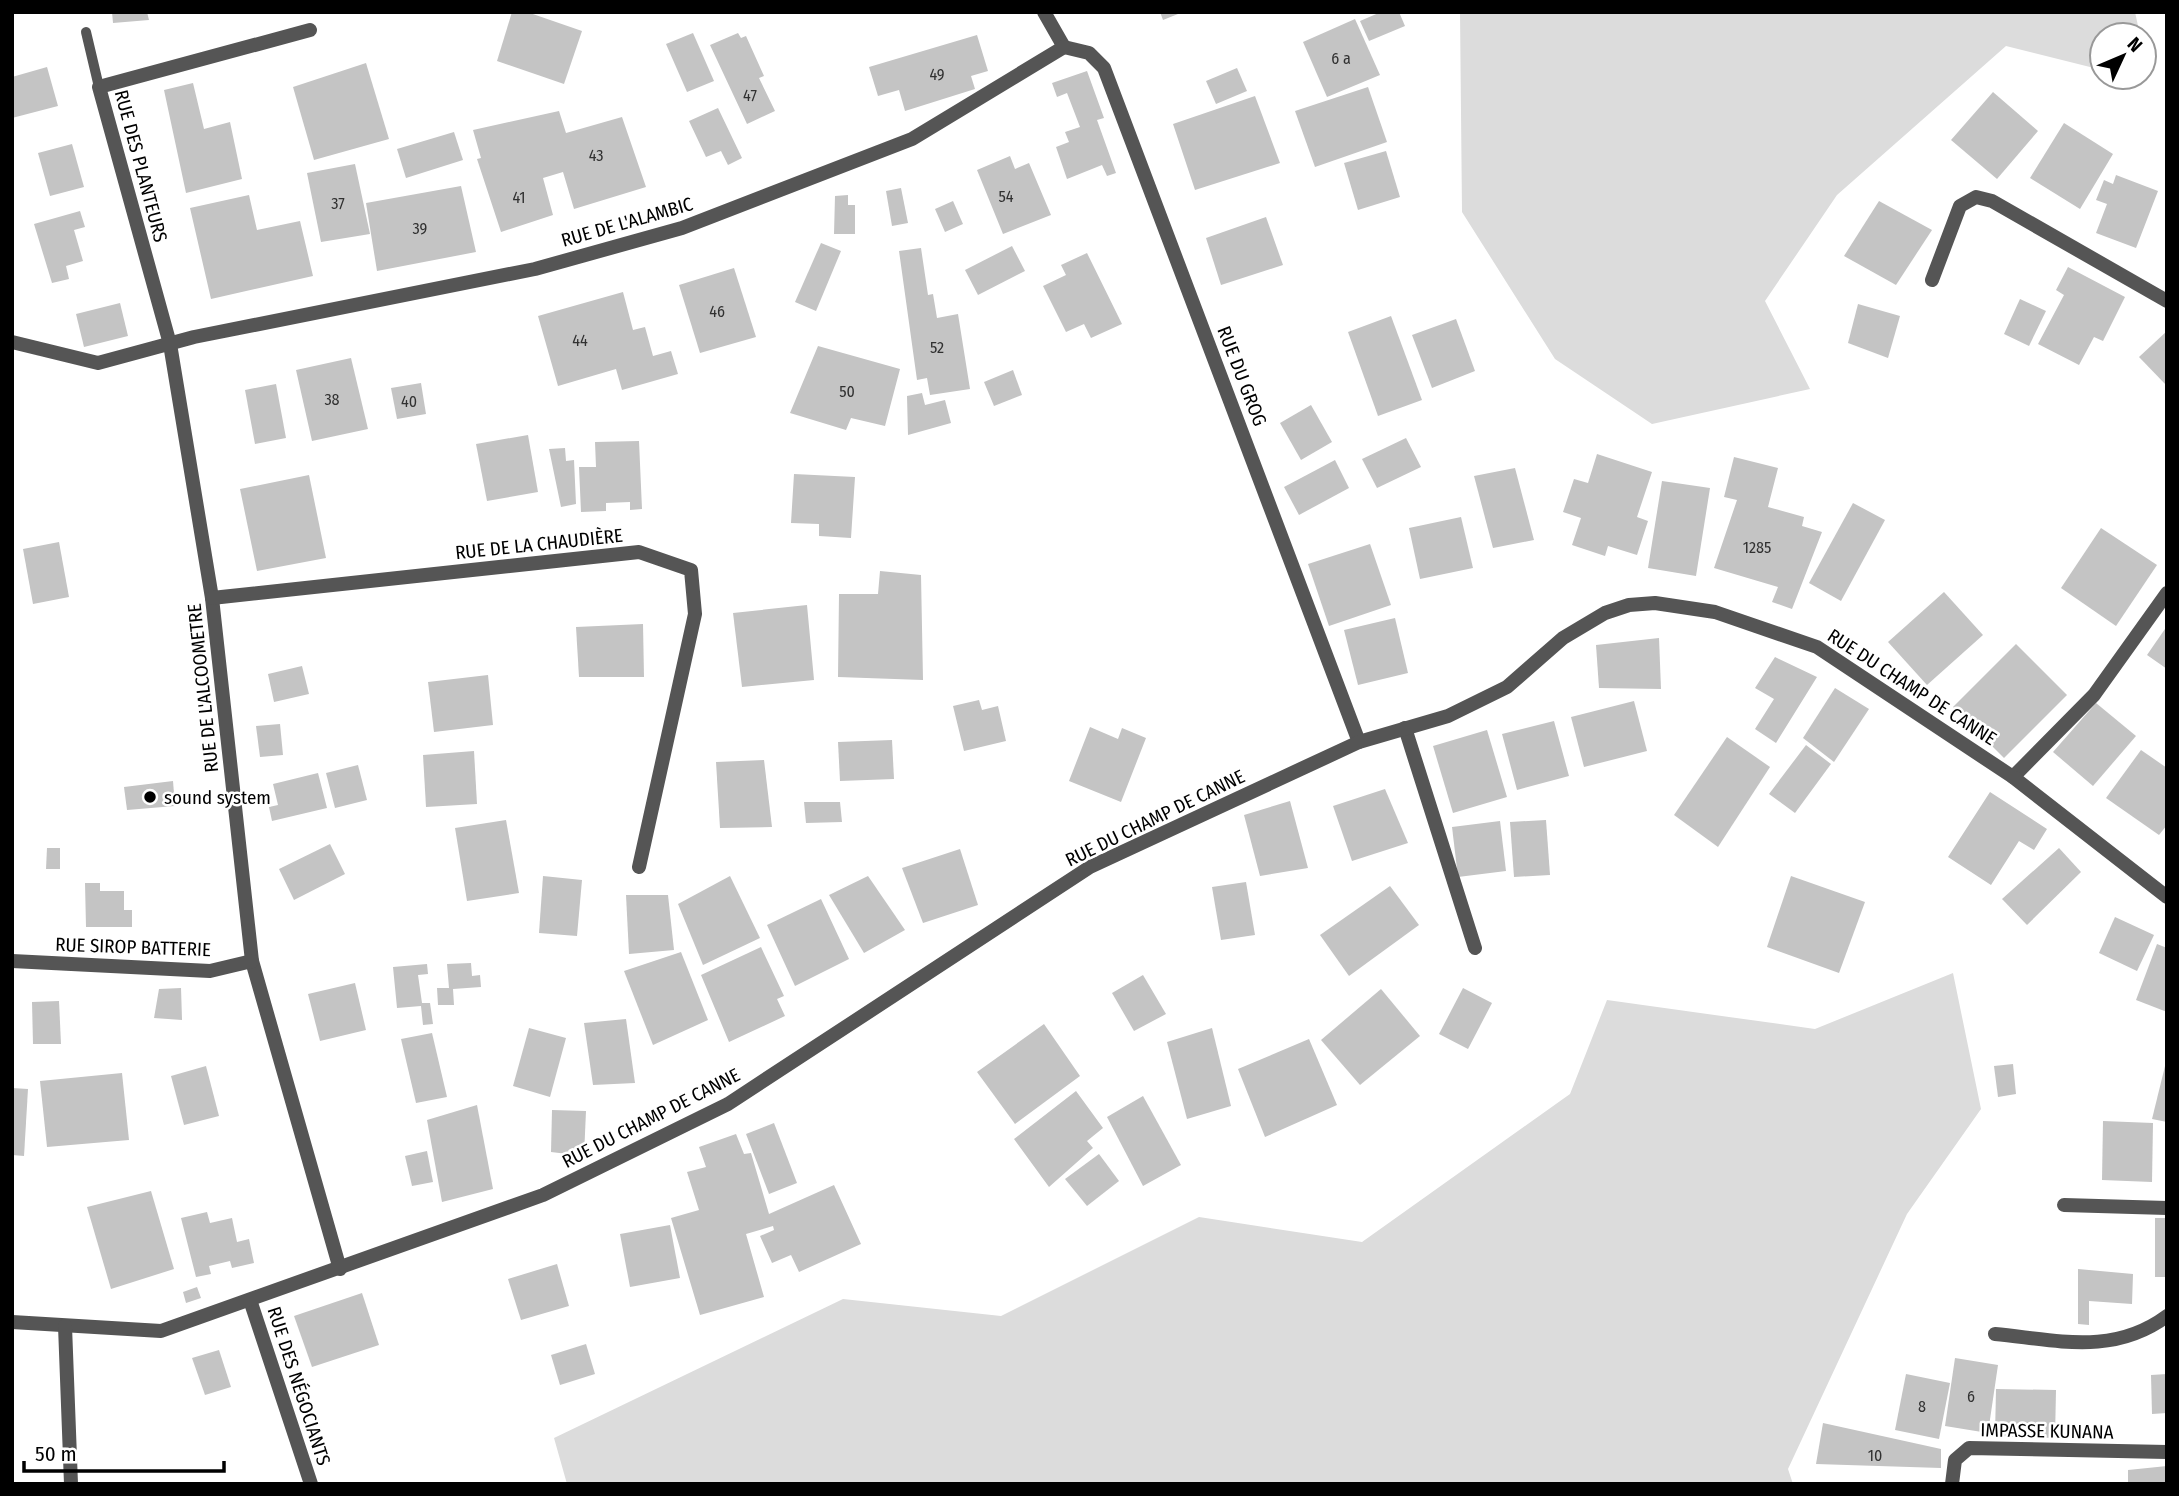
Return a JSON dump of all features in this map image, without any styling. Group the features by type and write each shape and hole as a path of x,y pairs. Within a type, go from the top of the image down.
{"street":[{"path":"1044,12 1064,47"},
{"name":"RUE DES PLANTEURS","path":"170,344 99,86 310,30"},
{"name":"RUE DE L'ALAMBIC","path":"12,342 98,363 170,344 536,269 682,229 912,139 1064,47"},
{"name":"RUE DU GROG","path":"1064,47 1089,53 1104,68 1359,742"},
{"path":"1932,280 1960,206 1976,197 1992,201 2167,301"},
{"name":"RUE DE L'ALCOOMETRE","path":"170,344 212,598 252,961 340,1269"},
{"name":"RUE DE LA CHAUDIÈRE","path":"212,598 639,552 691,570 695,614 639,867"},
{"path":"2013,777 2094,695 2167,593"},
{"name":"RUE DU CHAMP DE CANNE","path":"12,1322 161,1331 542,1195 729,1104 1090,867 1359,742 1448,716 1507,687 1563,638 1605,612 1629,605 1655,603 1715,612 1818,647 2013,777 2167,897"},
{"path":"1405,728 1475,948"},
{"name":"RUE SIROP BATTERIE","path":"12,961 210,971 252,961"},
{"path":"2064,1205 2167,1208"},
{"name":"RUE DES NÉGOCIANTS","path":"250,1300 311,1484"},
{"path":"1995,1334 2100,1344 2152,1327 2167,1316"},
{"path":"65,1326 71,1484"},
{"name":"IMPASSE KUNANA","path":"1952,1484 1955,1460 1969,1448 2167,1452"}],"lane":[{"path":"86,32 99,86"}],"shaded area":[{"path":"1460,12 2135,12 2137,21 2088,21 2088,66 2006,46 1837,195 1765,301 1810,389 1652,424 1555,359 1462,212"},
{"path":"1953,973 1981,1109 1907,1214 1788,1469 1793,1484 567,1484 554,1438 843,1299 1001,1316 1199,1217 1362,1242 1570,1094 1607,1000 1815,1029"}],"building":[{"path":"112,12 147,12 149,20 113,23"},
{"path":"512,12 527,12 582,31 564,84 497,61"},
{"path":"1160,12 1183,12 1163,20"},
{"path":"1381,12 1399,12 1405,26 1369,41 1360,21"},
{"path":"1355,19 1380,75 1327,97 1303,42"},
{"path":"693,33 714,81 687,92 666,44"},
{"path":"738,33 741,38 746,36 764,76 759,78 775,111 747,124 710,45"},
{"path":"977,35 988,71 971,76 975,89 905,111 899,90 878,96 869,67"},
{"path":"366,63 389,139 314,160 293,87"},
{"path":"47,67 58,106 12,118 12,77"},
{"path":"1237,68 1247,91 1216,104 1206,81"},
{"path":"1087,71 1104,118 1097,120 1116,173 1107,176 1102,165 1067,179 1056,147 1069,142 1065,132 1080,127 1067,93 1057,97 1052,83"},
{"path":"193,83 204,129 230,122 242,179 186,193 164,90"},
{"path":"1368,87 1387,142 1315,167 1295,111"},
{"path":"1993,92 2038,131 1997,179 1951,140"},
{"path":"1255,96 1280,163 1195,190 1173,124"},
{"path":"718,108 742,158 728,165 721,151 706,157 689,121"},
{"path":"559,111 566,133 622,117 646,187 574,209 563,172 543,178 553,215 501,232 477,159 481,158 473,130"},
{"path":"2064,123 2113,154 2080,209 2030,178"},
{"path":"454,132 463,160 406,178 397,149"},
{"path":"72,144 84,187 50,196 38,153"},
{"path":"1386,151 1400,197 1358,210 1344,163"},
{"path":"1010,156 1015,169 1029,163 1051,215 1003,234 977,170"},
{"path":"355,164 370,234 321,242 307,173"},
{"path":"2116,175 2158,191 2136,248 2096,233 2107,204 2096,200 2104,180 2113,184"},
{"path":"461,186 476,252 377,271 366,203"},
{"path":"901,188 908,223 892,226 886,191"},
{"path":"249,195 257,230 300,221 313,276 211,299 190,208"},
{"path":"848,195 848,205 855,205 855,234 834,234 835,196"},
{"path":"953,201 963,224 945,232 935,209"},
{"path":"1879,201 1932,230 1896,285 1844,256"},
{"path":"80,211 85,227 74,230 83,261 66,266 69,279 52,283 34,224"},
{"path":"1266,217 1283,265 1221,285 1206,238"},
{"path":"821,243 841,251 816,311 795,302"},
{"path":"1012,246 1025,271 978,295 965,270"},
{"path":"921,248 928,295 933,294 937,318 958,314 970,389 930,395 927,378 917,380 899,251"},
{"path":"1087,253 1122,324 1091,338 1084,324 1066,332 1043,286 1066,275 1061,265"},
{"path":"2068,267 2125,297 2103,341 2094,337 2079,365 2038,344 2064,295 2056,290"},
{"path":"734,268 756,337 700,353 679,285"},
{"path":"623,292 633,330 645,327 653,356 671,351 678,374 622,390 616,369 558,386 538,316"},
{"path":"2020,299 2046,311 2029,346 2004,334"},
{"path":"120,303 128,336 84,347 76,314"},
{"path":"1858,304 1900,316 1888,358 1848,343"},
{"path":"1391,316 1422,400 1378,416 1348,332"},
{"path":"1456,319 1475,371 1432,388 1412,335"},
{"path":"2167,331 2167,386 2139,357"},
{"path":"818,346 900,369 885,426 851,418 846,430 790,413"},
{"path":"351,358 368,429 312,441 296,370"},
{"path":"1013,370 1022,395 994,406 984,382"},
{"path":"421,383 426,414 397,419 391,388"},
{"path":"276,384 286,438 255,444 245,390"},
{"path":"922,393 925,405 945,400 951,423 908,435 907,396"},
{"path":"1311,405 1332,442 1301,460 1280,423"},
{"path":"528,435 538,492 487,501 476,444"},
{"path":"1406,438 1421,467 1377,488 1362,459"},
{"path":"639,441 642,509 630,510 630,502 606,503 606,511 581,512 579,467 596,467 595,442"},
{"path":"565,448 566,461 574,460 576,504 561,507 549,449"},
{"path":"1597,454 1652,472 1637,517 1648,521 1637,555 1608,546 1605,556 1572,545 1581,518 1563,512 1574,479 1588,483"},
{"path":"1734,457 1778,468 1768,507 1804,517 1802,526 1822,532 1792,609 1772,602 1778,587 1714,568 1737,500 1724,497"},
{"path":"1335,460 1349,488 1299,515 1284,487"},
{"path":"1515,468 1534,540 1493,548 1474,476"},
{"path":"794,474 855,477 851,538 819,536 819,524 791,523"},
{"path":"309,475 326,558 257,571 240,489"},
{"path":"1662,481 1710,488 1696,576 1648,568"},
{"path":"1853,503 1885,520 1841,601 1809,583"},
{"path":"1461,517 1473,568 1420,579 1409,528"},
{"path":"2101,528 2157,565 2116,626 2061,588"},
{"path":"59,542 69,597 33,604 23,549"},
{"path":"1370,544 1391,605 1329,626 1308,564"},
{"path":"880,571 921,575 923,680 838,677 839,594 878,594"},
{"path":"1944,592 1983,635 1927,685 1888,642"},
{"path":"807,605 814,680 742,687 733,613"},
{"path":"1395,618 1408,673 1358,685 1344,630"},
{"path":"643,624 644,677 579,677 576,627"},
{"path":"2167,626 2167,669 2147,655"},
{"path":"1659,638 1661,689 1599,688 1596,645"},
{"path":"2016,644 2067,695 2004,758 1953,707"},
{"path":"1775,657 1817,677 1776,743 1755,729 1774,699 1755,688"},
{"path":"302,666 309,694 274,702 268,674"},
{"path":"488,675 493,725 434,732 428,682"},
{"path":"1835,688 1869,709 1834,762 1803,738"},
{"path":"979,700 982,710 998,706 1006,741 964,751 953,706"},
{"path":"1634,701 1647,751 1584,767 1571,717"},
{"path":"2096,703 2136,736 2093,786 2053,752"},
{"path":"1554,721 1569,776 1517,790 1502,734"},
{"path":"280,724 283,755 260,757 256,726"},
{"path":"1090,727 1118,739 1122,728 1146,738 1121,802 1069,781"},
{"path":"1487,730 1507,797 1453,813 1433,746"},
{"path":"1727,737 1770,767 1718,847 1674,815"},
{"path":"892,740 894,779 840,781 838,742"},
{"path":"1806,745 1831,764 1795,813 1769,794"},
{"path":"2141,750 2167,768 2167,825 2159,835 2106,798"},
{"path":"474,751 477,804 426,807 423,755"},
{"path":"764,760 772,827 720,828 716,762"},
{"path":"358,765 367,800 335,808 326,773"},
{"path":"318,773 327,808 272,821 269,807 278,805 273,784"},
{"name":"sound system","path":"173,781 175,806 127,810 124,787"},
{"path":"1385,789 1408,843 1352,861 1333,806"},
{"path":"1990,792 2047,829 2034,850 2019,841 1991,885 1948,857"},
{"path":"1290,801 1308,868 1260,876 1244,815"},
{"path":"804,802 840,802 842,822 806,823"},
{"path":"506,820 519,893 467,901 455,828"},
{"path":"1546,820 1550,875 1514,877 1510,822"},
{"path":"1500,821 1506,871 1458,877 1452,827"},
{"path":"330,844 345,874 294,900 279,869"},
{"path":"47,848 60,848 60,869 46,869"},
{"path":"2059,848 2081,872 2027,925 2002,899"},
{"path":"960,849 978,905 923,923 902,868"},
{"path":"543,876 582,880 577,936 539,933"},
{"path":"730,876 760,938 703,965 678,904"},
{"path":"868,876 905,930 864,953 829,895"},
{"path":"1791,876 1865,902 1839,973 1767,947"},
{"path":"1246,882 1255,935 1221,940 1212,887"},
{"path":"85,883 100,883 100,891 124,891 124,910 132,910 132,927 86,927"},
{"path":"1390,886 1419,925 1349,976 1320,935"},
{"path":"626,895 668,895 674,950 629,954"},
{"path":"821,899 849,959 795,986 767,925"},
{"path":"2115,917 2154,935 2137,971 2099,953"},
{"path":"2157,944 2167,948 2167,1012 2136,1000"},
{"path":"761,947 784,996 777,999 785,1016 729,1042 701,975"},
{"path":"681,952 708,1020 653,1045 624,971"},
{"path":"471,963 472,976 480,975 481,987 453,989 454,1005 438,1005 437,988 449,988 447,964"},
{"path":"427,964 428,974 418,975 422,1003 430,1003 433,1024 423,1025 421,1006 397,1008 393,967"},
{"path":"1143,975 1166,1014 1134,1031 1112,993"},
{"path":"355,983 366,1030 320,1041 308,994"},
{"path":"181,988 182,1020 154,1018 159,989"},
{"path":"1463,988 1492,1003 1468,1049 1439,1034"},
{"path":"1381,989 1420,1036 1360,1085 1321,1040"},
{"path":"59,1001 61,1044 33,1044 32,1002"},
{"path":"626,1019 635,1083 593,1085 584,1023"},
{"path":"1044,1024 1080,1076 1015,1124 977,1072"},
{"path":"529,1028 566,1038 550,1097 513,1086"},
{"path":"1212,1028 1231,1106 1187,1119 1167,1042"},
{"path":"432,1033 447,1097 416,1103 401,1039"},
{"path":"1309,1039 1337,1105 1265,1137 1238,1069"},
{"path":"2167,1062 2167,1122 2152,1119"},
{"path":"2013,1064 2016,1094 1998,1097 1994,1066"},
{"path":"206,1066 219,1116 184,1125 171,1076"},
{"path":"122,1073 129,1140 47,1147 40,1081"},
{"path":"12,1088 28,1089 24,1156 12,1155"},
{"path":"1076,1091 1103,1128 1087,1141 1093,1148 1049,1187 1014,1139"},
{"path":"1143,1096 1181,1165 1143,1186 1107,1117"},
{"path":"477,1105 493,1189 442,1202 427,1120"},
{"path":"552,1110 586,1111 584,1156 551,1152"},
{"path":"2103,1121 2153,1123 2152,1182 2102,1180"},
{"path":"774,1123 797,1183 769,1194 746,1134"},
{"path":"736,1134 744,1154 751,1153 769,1214 834,1185 861,1244 799,1272 791,1255 772,1263 760,1236 774,1230 773,1226 746,1234 764,1297 700,1315 671,1218 699,1210 687,1172 706,1167 699,1147"},
{"path":"427,1151 433,1182 412,1186 405,1156"},
{"path":"1099,1154 1119,1181 1087,1206 1065,1179"},
{"path":"151,1191 174,1269 111,1289 87,1207"},
{"path":"207,1212 210,1223 232,1218 237,1242 249,1239 254,1263 232,1268 230,1261 209,1266 211,1274 196,1277 181,1218"},
{"path":"2155,1218 2167,1218 2167,1277 2155,1277"},
{"path":"670,1225 680,1278 630,1287 620,1234"},
{"path":"557,1264 569,1306 521,1320 508,1279"},
{"path":"2078,1269 2133,1274 2132,1304 2089,1301 2089,1325 2078,1324"},
{"path":"197,1287 201,1298 186,1303 183,1292"},
{"path":"362,1293 379,1345 312,1367 294,1316"},
{"path":"586,1344 595,1374 560,1385 551,1355"},
{"path":"219,1350 231,1387 205,1395 192,1358"},
{"path":"1955,1358 1998,1365 1988,1433 1945,1426"},
{"path":"1906,1374 1950,1383 1939,1439 1895,1430"},
{"path":"2167,1374 2167,1413 2152,1414 2151,1375"},
{"path":"1996,1389 2056,1390 2055,1438 1995,1436"},
{"path":"1823,1423 1941,1449 1941,1468 1816,1464"},
{"path":"2167,1466 2167,1484 2128,1484 2128,1470"}],"place":[{"name":"sound system","path":"150,797"}]}
